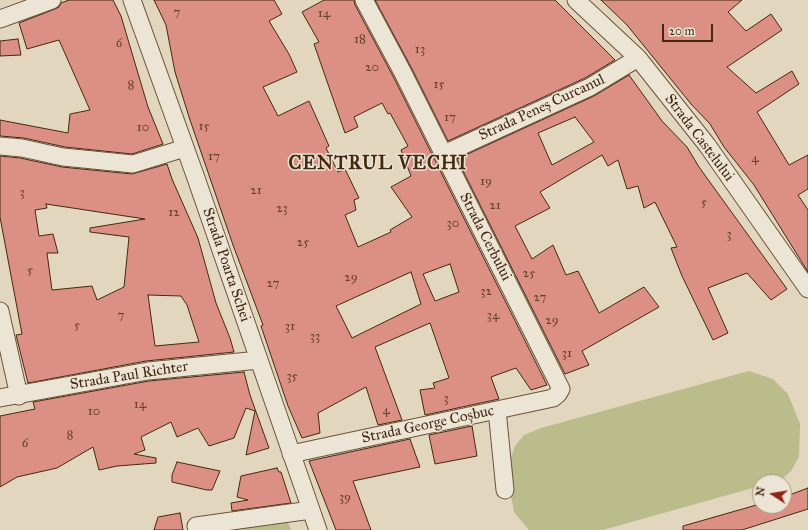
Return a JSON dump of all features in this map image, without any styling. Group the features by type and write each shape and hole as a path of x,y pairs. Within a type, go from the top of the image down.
{"street":[{"path":"0,19 52,0"},
{"name":"Strada Poarta Schei","path":"132,0 318,530"},
{"name":"Strada Cerbului","path":"364,0 403,73 561,389"},
{"name":"Strada Castelului","path":"576,0 638,58 706,145 808,289"},
{"name":"Strada Peneș Curcanul","path":"444,154 590,87 638,58"},
{"path":"0,146 22,148 63,157 133,164 185,148"},
{"path":"0,311 19,396"},
{"name":"Strada Paul Richter","path":"0,398 19,396 148,371 259,360"},
{"name":"Strada George Coșbuc","path":"291,454 553,398 561,389"},
{"path":"496,410 505,490"},
{"path":"196,526 311,510"}],"green space":[{"path":"749,371 773,379 788,394 800,424 799,457 788,474 752,474 752,488 603,530 529,530 514,512 508,467 515,446 524,435 541,428"},
{"path":"287,520 291,530 218,530"}],"building":[{"path":"69,0 113,0 121,16 148,107 163,144 132,154 65,147 24,138 0,136 0,120 68,133 70,114 90,110 59,40 27,49 19,23 55,9 59,7 61,3"},
{"path":"154,0 274,0 282,14 269,21 289,54 297,72 263,87 278,116 309,101 329,146 326,148 338,172 345,169 359,198 354,200 356,210 345,215 358,247 391,232 390,230 412,217 391,187 411,176 401,150 408,146 390,113 388,114 382,103 354,117 358,127 345,133 314,44 319,42 302,12 324,0 354,0 355,5 394,78 547,385 531,390 516,368 491,377 499,399 425,415 420,390 435,388 433,383 449,378 430,323 375,347 402,420 378,425 366,387 318,413 320,433 302,438 288,406 261,326 263,325 233,245 190,120 175,72 166,25","holes":["450,264 459,292 435,301 423,274","411,272 421,304 352,338 336,306"]},
{"path":"375,0 555,0 615,60 585,78 448,141"},
{"path":"601,0 742,0 728,12 746,31 771,14 782,30 727,67 756,93 792,71 799,84 757,112 789,165 808,155 808,189 798,195 808,210 808,272 754,185 724,147 710,124 691,104 627,25"},
{"path":"18,39 21,55 0,56 0,41"},
{"path":"629,75 662,121 687,147 699,167 787,289 771,300 747,273 708,288 728,333 713,340 682,276 671,248 677,247 655,202 644,208 638,186 627,189 618,160 608,166 602,155 540,192 550,208 515,226 532,259 553,245 566,275 578,271 599,313 644,287 659,307 582,351 589,365 565,374 457,159 594,96","holes":["575,117 594,142 552,165 538,133"]},
{"path":"0,156 20,158 62,167 132,174 167,164 198,238 216,303 234,352 146,361 28,383 16,335 22,334 0,217","holes":["46,204 145,219 90,228 90,232 129,237 124,287 97,300 92,286 52,290 47,253 58,253 53,234 39,236 35,210 47,208","148,295 181,296 187,305 199,342 155,346"]},
{"path":"244,372 250,395 269,448 246,455 255,411 246,408 234,438 209,446 198,428 177,437 171,422 141,437 145,450 134,454 156,458 156,463 117,466 99,470 93,447 57,468 17,477 0,487 0,416 35,409 33,402 149,381"},
{"path":"472,426 477,456 435,464 429,435"},
{"path":"410,439 420,467 353,481 371,530 336,530 309,461"},
{"path":"177,462 220,471 212,490 172,482 172,475"},
{"path":"277,468 279,472 281,472 291,503 232,511 231,503 248,500 237,497 241,476"},
{"path":"808,488 808,509 742,530 683,530 683,526 752,506 752,514 792,514 792,494"},
{"path":"180,513 183,530 154,530 158,517"}],"district":[{"name":"CENTRUL VECHI","path":"378,164"}]}
